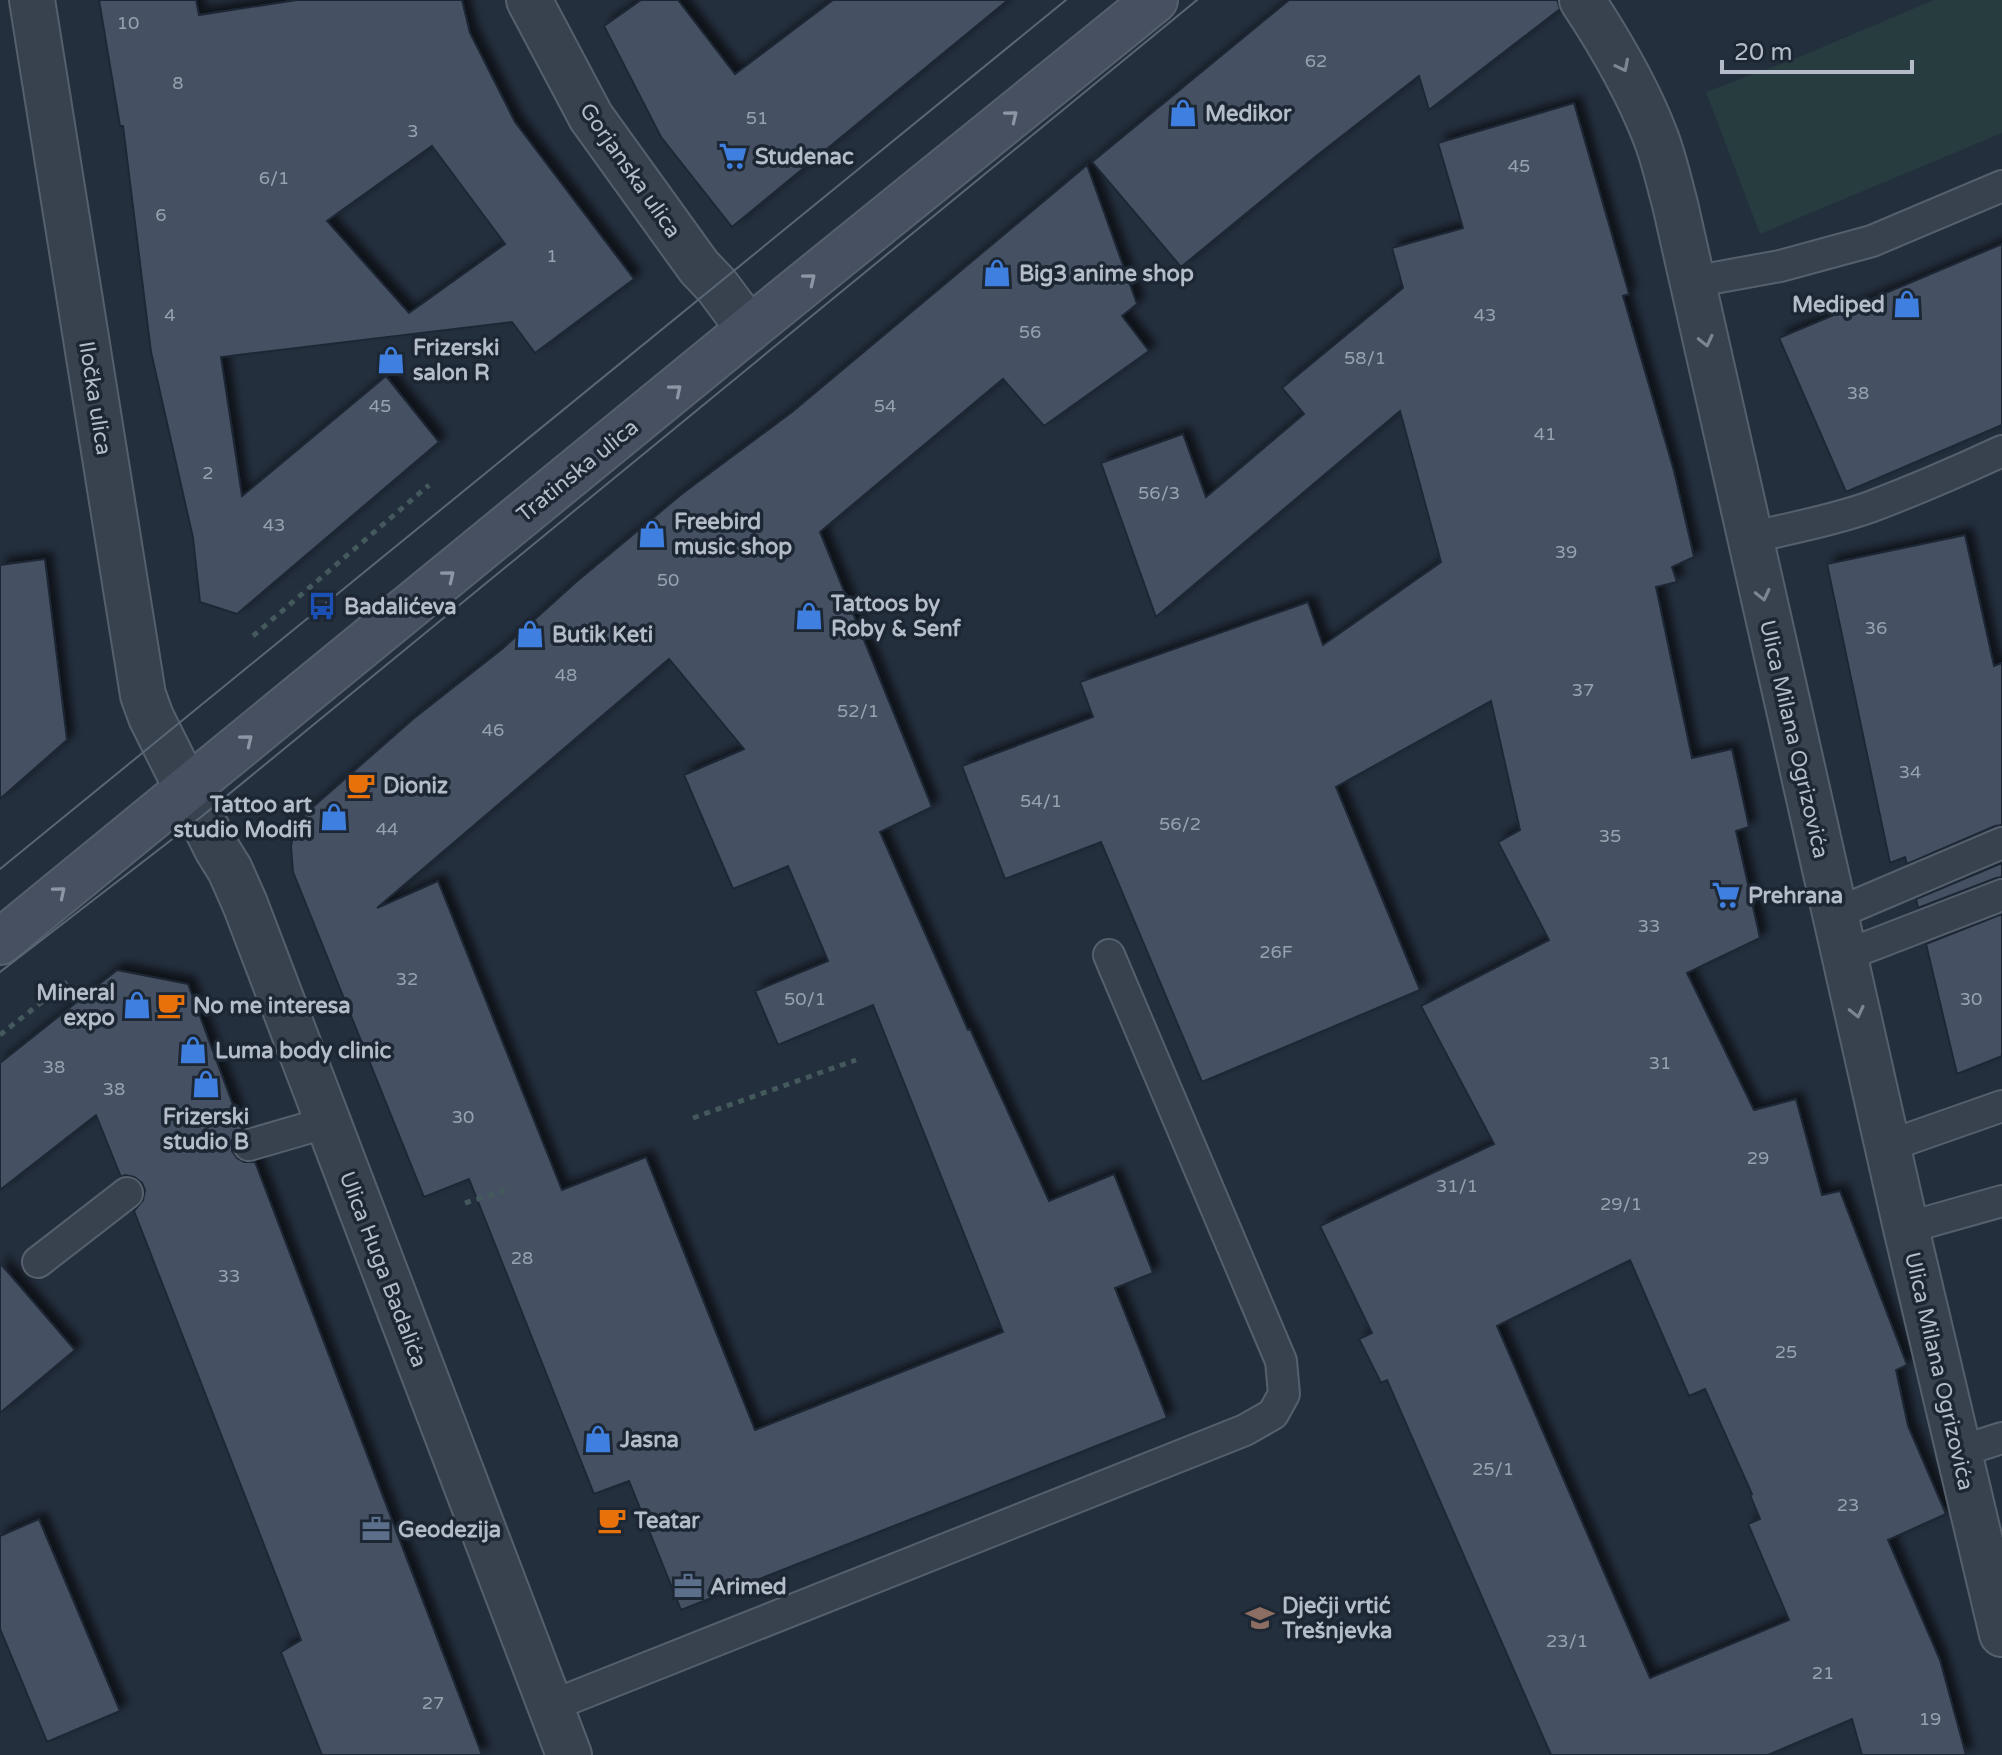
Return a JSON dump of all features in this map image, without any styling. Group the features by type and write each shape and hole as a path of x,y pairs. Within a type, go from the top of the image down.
{"street":[{"name":"Iločka ulica","path":"32,0 143,695 186,788"},
{"name":"Gorjanska ulica","path":"529,0 591,117 699,267 749,329"},
{"name":"Tratinska ulica","path":"0,942 1155,0"},
{"name":"Ulica Milana Ogrizovića","path":"1582,0 1635,88 1657,140 1675,204 1906,1228 2002,1634"},
{"name":"Ulica Huga Badalića","path":"186,788 235,881 569,1755"}],"lane":[{"path":"1692,282 1780,266 1872,241 2002,186"},
{"path":"1750,538 1868,507 2002,451"},
{"path":"1835,914 2002,843"},
{"path":"1844,956 2002,895"},
{"path":"551,1706 1245,1430 1273,1414 1284,1394 1281,1361 1109,955"},
{"path":"1888,1146 2002,1106"},
{"path":"249,1145 328,1122"},
{"path":"38,1262 127,1193"},
{"path":"1906,1228 2002,1201"},
{"path":"1958,1452 2002,1438"}],"path":[{"path":"253,636 429,485"},
{"path":"0,1035 67,982"},
{"path":"693,1118 856,1060"},
{"path":"465,1203 506,1190"}],"green space":[{"path":"1934,0 2002,0 2002,133 1760,234 1706,92"}],"building":[{"path":"99,0 196,0 199,15 297,0 462,0 470,33 515,122 634,279 535,353 512,322 221,357 242,496 386,376 439,442 237,614 200,602 193,538 151,352 123,126 120,126","holes":["432,146 505,244 409,313 327,221"]},
{"path":"641,0 678,0 735,74 833,0 1008,0 732,227 661,137 604,26"},
{"path":"1289,0 1557,0 1560,9 1429,110 1419,76 1181,267 1092,162"},
{"path":"1574,103 1629,294 1623,296 1674,471 1694,557 1672,567 1677,582 1656,587 1692,758 1732,749 1749,827 1736,831 1760,938 1687,973 1754,1110 1796,1099 1822,1195 1840,1191 1907,1365 1896,1370 1908,1426 1946,1514 1888,1540 1940,1660 1966,1755 1862,1755 1852,1719 1768,1755 1551,1755 1387,1380 1381,1383 1359,1339 1372,1333 1320,1226 1494,1144 1421,1006 1549,940 1498,842 1520,830 1491,701 1336,787 1420,990 1202,1082 1101,842 1005,879 962,766 1093,717 1080,682 1308,602 1323,645 1441,562 1400,411 1156,617 1101,463 1183,434 1206,497 1304,414 1282,388 1403,288 1392,248 1463,228 1438,143","holes":["1630,1260 1689,1396 1705,1389 1752,1494 1760,1519 1748,1524 1789,1620 1650,1678 1497,1326"]},
{"path":"1087,165 1137,304 1122,316 1149,351 1044,426 1003,379 820,532 932,807 880,832 968,1030 1049,1201 1114,1174 1153,1273 1115,1288 1167,1418 681,1610 629,1481 594,1494 469,1179 424,1197 293,872 291,847 294,828 306,813 413,719 502,649 576,582 683,493 792,412","holes":["669,659 744,749 684,775 733,889 788,866 828,961 755,991 778,1045 873,1005 1003,1332 755,1430 646,1157 562,1190 438,881 377,908"]},
{"path":"2002,244 2002,425 1846,492 1779,338"},
{"path":"1965,535 1994,666 2002,663 2002,825 1907,864 1905,857 1890,863 1827,564"},
{"path":"45,559 67,740 0,799 0,565"},
{"path":"2002,863 2002,877 1918,908 1916,899"},
{"path":"2002,914 2002,1056 1957,1074 1926,944"},
{"path":"117,970 188,984 242,1129 232,1140 232,1151 244,1162 255,1162 482,1755 322,1755 281,1652 301,1640 134,1211 143,1200 145,1190 142,1183 134,1177 121,1177 96,1115 0,1190 0,1063"},
{"path":"0,1263 75,1350 0,1413"},
{"path":"39,1519 120,1711 47,1742 0,1629 0,1536"}],"tram line":[{"path":"0,869 1066,0"},
{"path":"0,972 201,817 1197,0"}],"place":[{"name":"Medikor","path":"1183,113"},
{"name":"Studenac","path":"733,156"},
{"name":"Big3 anime shop","path":"997,273"},
{"name":"Mediped","path":"1907,304"},
{"name":"Frizerski salon R","path":"391,360"},
{"name":"Freebird music shop","path":"652,534"},
{"name":"Badalićeva","path":"322,606"},
{"name":"Tattoos by Roby & Senf","path":"809,616"},
{"name":"Butik Keti","path":"530,634"},
{"name":"Dioniz","path":"361,785"},
{"name":"Tattoo art studio Modifi","path":"334,817"},
{"name":"Prehrana","path":"1726,895"},
{"name":"Mineral expo","path":"137,1005"},
{"name":"No me interesa","path":"171,1005"},
{"name":"Luma body clinic","path":"193,1050"},
{"name":"Frizerski studio B","path":"206,1084"},
{"name":"Jasna","path":"598,1439"},
{"name":"Teatar","path":"612,1520"},
{"name":"Geodezija","path":"376,1529"},
{"name":"Arimed","path":"688,1586"},
{"name":"Dječji vrtić Trešnjevka","path":"1260,1618"}]}
